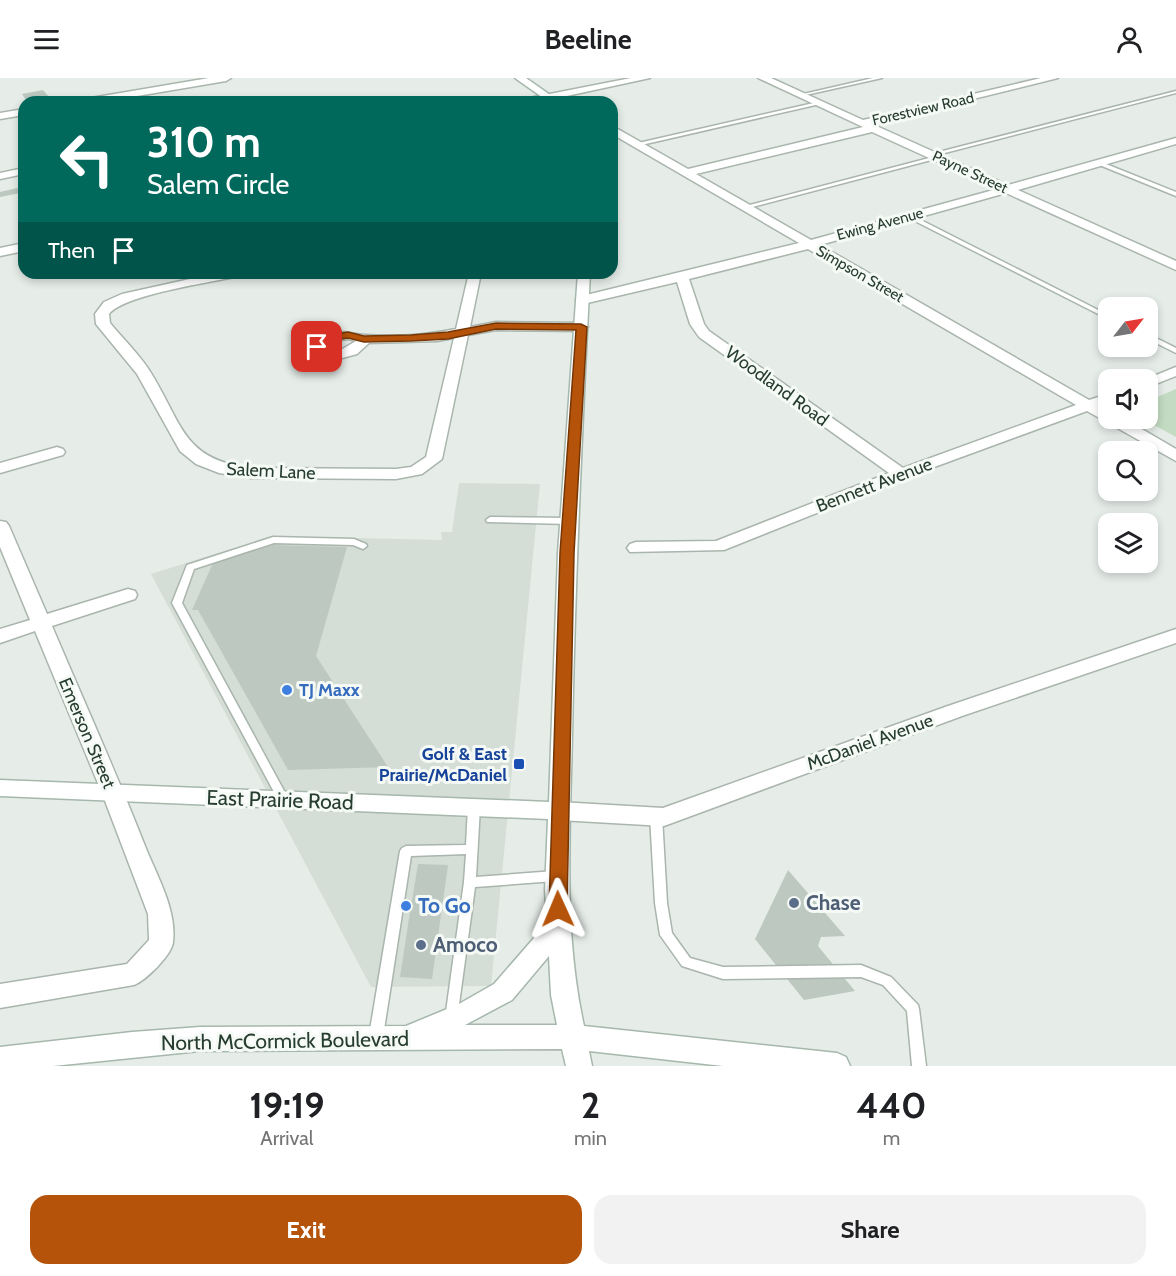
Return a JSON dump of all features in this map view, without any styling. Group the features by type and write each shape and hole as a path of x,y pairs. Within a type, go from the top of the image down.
{"street":[{"path":"165,78 175,87"},
{"path":"121,96 226,78"},
{"path":"520,78 546,96"},
{"path":"569,96 645,78"},
{"name":"Payne Street","path":"763,78 1176,266"},
{"name":"Forestview Road","path":"862,123 1053,78"},
{"path":"0,116 18,113"},
{"name":"Forestview Road","path":"687,174 874,128"},
{"name":"Simpson Street","path":"618,133 1098,411"},
{"name":"Ewing Avenue","path":"583,300 807,244 1176,141"},
{"path":"0,176 18,172"},
{"path":"0,252 18,248"},
{"name":"Woodland Road","path":"682,277 697,324 704,334 901,474"},
{"name":"Salem Lane","path":"207,279 127,297 109,305 104,310 101,319 143,372 186,448 202,461 225,470 251,473 396,474 423,468 434,459 474,279"},
{"path":"579,1066 571,1037 564,995 558,928 558,876 569,521 584,279"},
{"path":"364,339 431,337 496,326 581,327"},
{"path":"1158,379 1176,371"},
{"name":"Bennett Avenue","path":"636,548 718,546 901,474 1098,402"},
{"name":"Simpson Street","path":"1129,429 1176,456"},
{"path":"0,468 57,452"},
{"name":"Emerson Street","path":"0,526 113,793 160,914 161,944 134,974 0,996"},
{"path":"0,636 128,596"},
{"name":"McDaniel Avenue","path":"559,811 664,817 955,711 1176,636"},
{"name":"East Prairie Road","path":"0,788 559,811"},
{"path":"450,1029 468,1012 503,992 558,928"},
{"name":"North McCormick Boulevard","path":"0,1060 132,1044 200,1039 403,1039 450,1029 571,1037 837,1066"}],"lane":[{"path":"801,95 880,78"},
{"path":"745,207 1176,92"},
{"path":"637,144 818,103"},
{"path":"1099,163 1176,194"},
{"path":"909,216 1098,312"},
{"path":"1158,341 1176,351"},
{"path":"490,520 569,521"},
{"path":"284,800 177,603 190,567 273,540 354,542 363,546"},
{"path":"450,1029 470,882 474,807"},
{"path":"656,816 661,903 666,935 686,962 723,974 861,970 887,981 913,1009 919,1066"},
{"path":"375,1040 406,851 472,849"},
{"path":"470,882 558,876"}],"shaded area":[{"path":"459,483 540,484 491,986 371,987 151,574 272,536 442,540 441,532 452,532"}],"green space":[{"path":"1176,389 1176,437 1158,427 1158,397"}],"building":[{"path":"43,90 48,96 23,96 22,94"},
{"path":"18,190 18,193 0,197 0,192"},
{"path":"272,545 347,547 316,656 388,767 288,770 198,610 192,610 213,563"},
{"name":"Amoco","path":"418,864 448,865 432,979 400,977 410,912 399,911 401,901 412,901"},
{"name":"Chase","path":"788,870 845,936 821,937 818,946 855,991 804,1000 755,939"}],"place":[{"name":"TJ Maxx","path":"287,690"},
{"name":"Golf & East Prairie/McDaniel","path":"519,764"},
{"name":"Chase","path":"794,903"},
{"name":"To Go","path":"406,906"},
{"name":"Amoco","path":"421,945"}],"route":[{"path":"317,347 323,340 348,335 364,339 411,338 437,337 496,326 581,327 567,553 558,909"}]}
